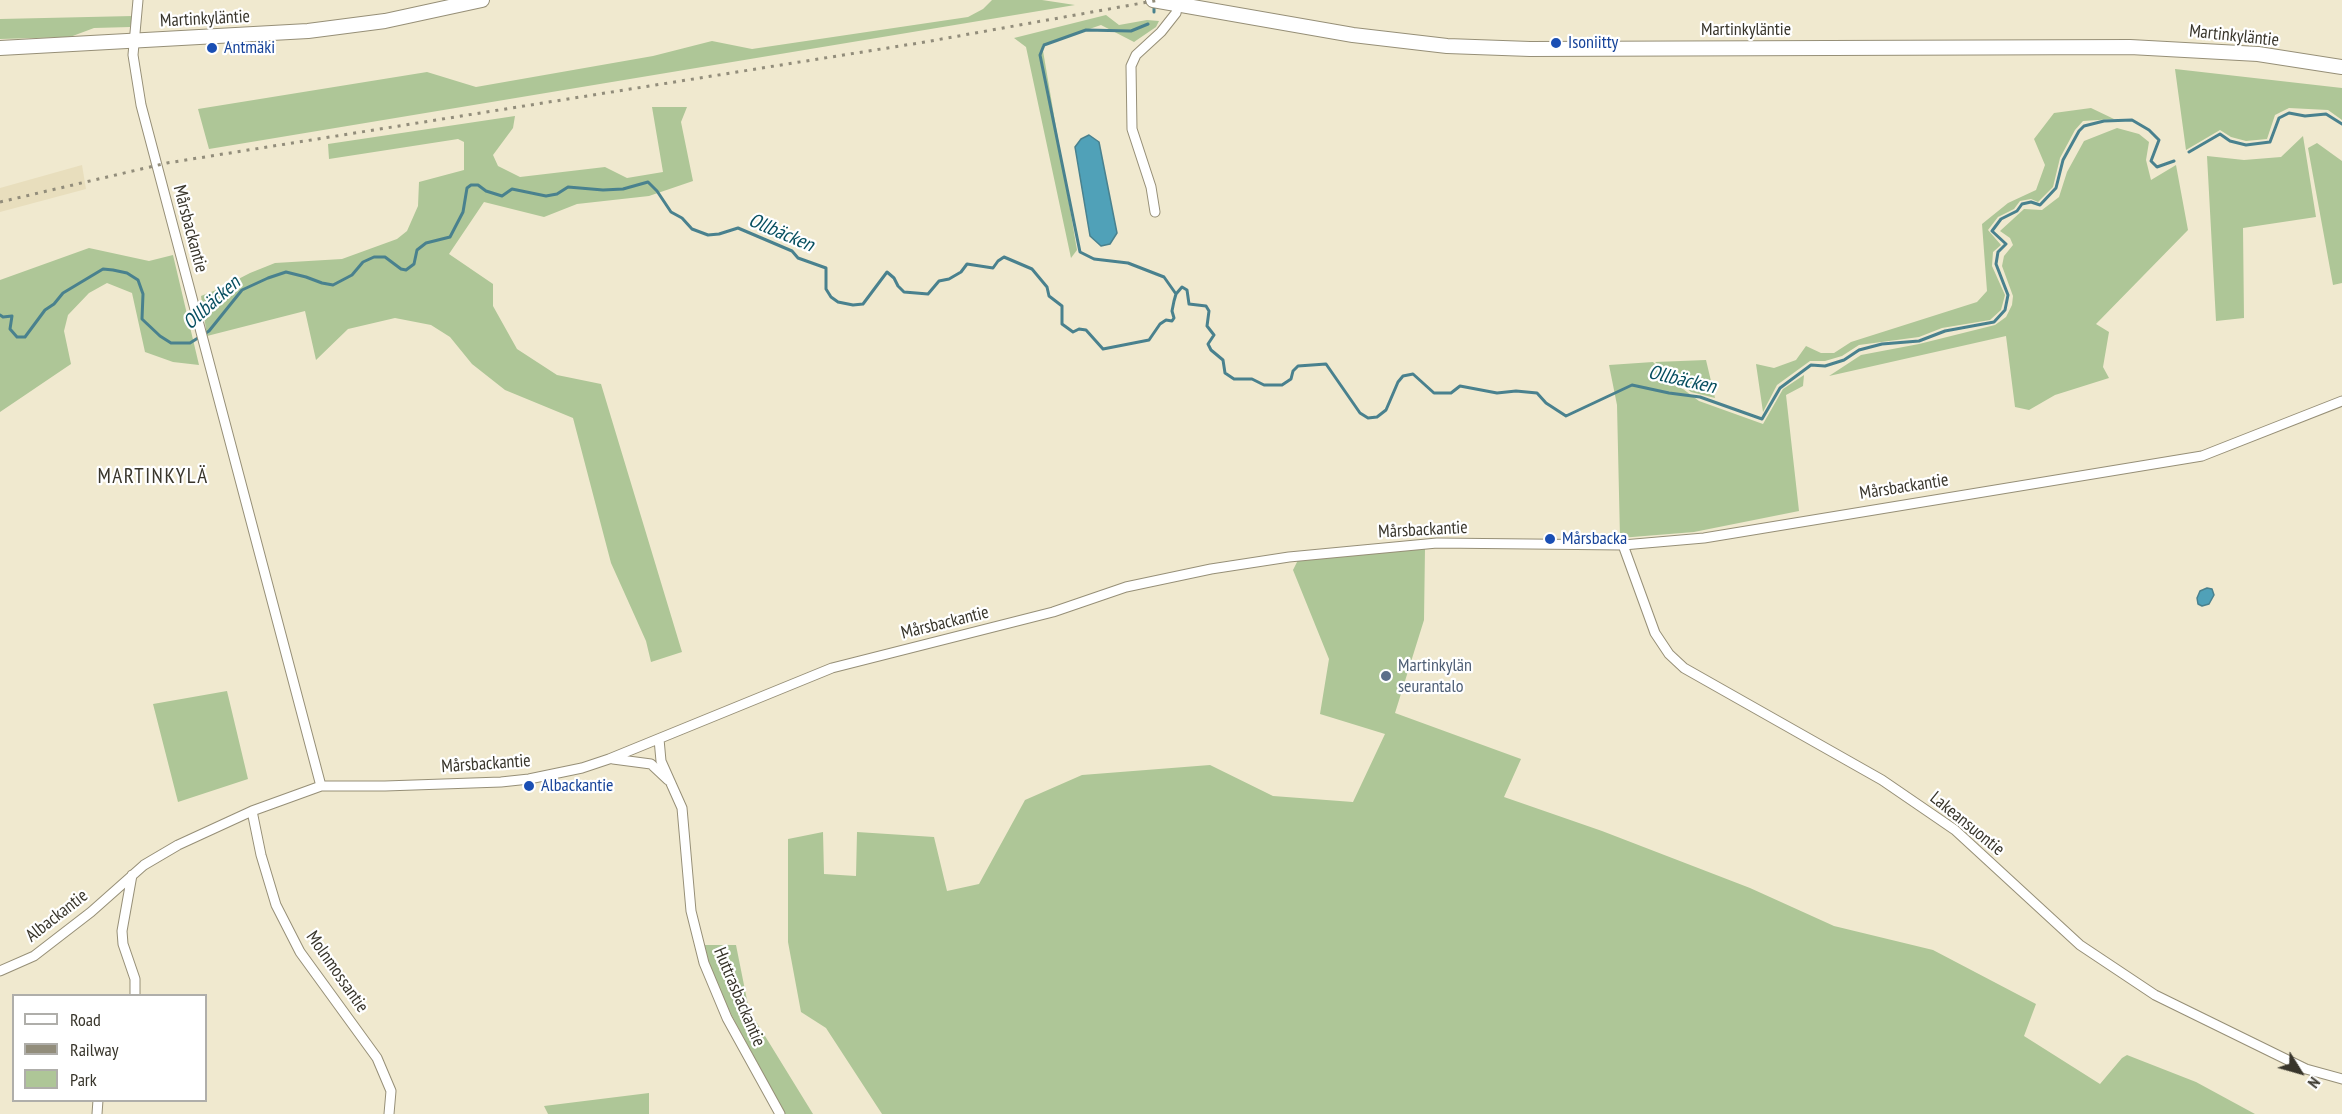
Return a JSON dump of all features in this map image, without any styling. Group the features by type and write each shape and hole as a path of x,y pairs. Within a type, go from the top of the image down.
{"street":[{"path":"134,41 138,0"},
{"name":"Martinkyläntie","path":"0,48 308,31 385,21 482,0"},
{"name":"Martinkyläntie","path":"1153,0 1353,35 1447,46 1530,49 2130,47 2258,54 2342,67"},
{"path":"1155,212 1151,187 1132,129 1131,66 1136,55 1161,32 1176,13 1178,4"},
{"name":"Mårsbackantie","path":"134,41 133,55 141,105 321,786 501,782 529,779 582,768 832,668 1053,612 1126,587 1211,569 1289,557 1437,543 1623,545 1704,538 2202,456 2342,401"},
{"name":"Lakeansuontie","path":"1623,545 1655,633 1669,654 1684,668 1882,780 1955,830 2080,945 2155,995 2306,1069 2342,1079"},
{"name":"Huttrasbackantie","path":"659,739 662,761 682,808 691,911 704,963 737,1039 780,1114"},
{"name":"Huttrasbackantie","path":"609,759 651,764 669,781"},
{"name":"Albackantie","path":"0,971 34,956 91,912 144,865 178,845 252,811 321,786"},
{"name":"Molnmossantie","path":"252,811 261,855 276,904 300,952 377,1058 391,1091 389,1114"},
{"path":"132,875 122,932 123,944 135,979 135,994"}],"shaded area":[{"path":"82,165 86,189 0,212 0,188"}],"green space":[{"path":"992,0 1042,0 1075,5 209,149 198,109 427,72 476,87 653,56 712,41 752,49 968,17 983,9"},
{"path":"1106,15 1119,25 1147,20 1159,21 1156,27 1134,42 1101,25 1042,45 1077,250 1071,258 1026,47 1014,38"},
{"path":"133,16 130,27 94,28 70,37 0,39 0,19"},
{"path":"2175,69 2342,88 2342,120 2328,110 2289,108 2275,115 2267,139 2246,141 2231,137 2220,130 2186,150"},
{"path":"652,107 687,107 681,122 693,181 649,196 577,204 544,217 484,202 449,254 493,284 493,306 517,349 557,375 601,384 682,652 651,662 646,641 611,563 573,418 505,390 472,364 450,337 431,325 395,318 348,329 316,360 305,311 207,336 201,296 275,263 342,259 397,239 407,231 418,206 419,182 464,170 464,142 458,139 329,159 328,144 515,116 513,128 493,155 498,166 520,177 605,167 627,178 663,172"},
{"path":"2091,108 2114,119 2083,121 2075,130 2060,158 2053,187 2038,202 2031,199 2020,201 2014,209 1998,217 1988,230 2001,245 1993,252 1992,266 2005,295 2001,310 1990,320 1942,328 1919,337 1859,345 1842,356 1825,361 1810,361 1777,385 1763,412 1756,364 1774,368 1796,360 1806,346 1821,353 1834,353 1851,342 1977,302 1987,291 1982,224 2008,203 2036,190 2045,165 2034,139 2054,113"},
{"path":"2117,128 2139,134 2149,142 2146,160 2151,180 2176,165 2188,230 2096,324 2109,332 2103,367 2109,378 2055,395 2029,410 2015,407 2006,336 1829,376 1861,355 1919,344 1995,325 2006,317 2012,305 2013,296 2002,266 2004,256 2013,245 2010,238 2000,231 2024,209 2042,210 2059,197 2067,172 2084,141"},
{"path":"2303,136 2316,217 2243,228 2244,318 2216,321 2207,156 2244,160 2281,157"},
{"path":"2317,143 2342,161 2342,283 2333,285 2308,148"},
{"path":"89,248 149,261 173,255 199,365 173,362 145,352 132,293 107,283 89,293 68,315 64,331 71,364 0,412 0,280"},
{"path":"1706,360 1715,398 1691,392 1655,362"},
{"path":"1653,362 1671,380 1699,401 1763,424 1783,389 1804,375 1803,386 1786,395 1799,511 1694,532 1620,538 1617,405 1609,365"},
{"path":"1425,548 1424,620 1395,713 1521,759 1504,797 1602,831 1750,888 1834,926 1933,950 2036,1004 2024,1036 2100,1084 2127,1055 2196,1082 2255,1114 882,1114 826,1028 801,1012 788,942 788,839 823,832 824,874 856,876 857,832 934,837 947,891 979,884 1025,800 1082,775 1210,765 1273,796 1353,802 1385,734 1320,714 1329,659 1293,570 1298,560"},
{"path":"227,691 248,779 178,802 153,704"},
{"path":"702,945 736,945 749,1010 813,1114 785,1114 725,1003"},
{"path":"649,1093 649,1114 548,1114 544,1106"}],"water":[{"path":"1089,135 1099,142 1117,233 1110,244 1101,246 1090,236 1075,147 1081,139"},
{"path":"2207,588 2212,589 2214,595 2209,604 2202,606 2198,604 2197,598 2200,591"}],"waterway":[{"path":"1148,24 1131,31 1086,30 1044,45 1040,55 1080,252 1094,259 1128,263 1164,277 1176,294"},
{"name":"Ollbäcken","path":"2189,152 2220,134 2230,141 2246,145 2270,142 2279,118 2289,113 2305,116 2326,114 2342,124"},
{"name":"Ollbäcken","path":"0,315 12,316 10,329 17,337 25,337 45,310 54,304 63,293 103,269 113,270 127,273 138,280 143,294 142,319 171,343 190,343 209,331 242,290 268,278 286,272 333,285 352,275 363,262 374,257 385,257 406,270 414,264 417,250 426,243 450,237 463,212 467,188 471,185 478,185 486,191 502,196 512,189 546,196 557,194 568,187 623,189 648,182 671,212 682,218 692,229 708,235 738,228 792,251 798,258 826,268 826,289 831,297 838,302 853,305 863,304 887,272 904,292 928,294 939,281 949,279 961,272 967,264 993,268 1004,257 1032,269 1047,287 1049,296 1062,306 1062,324 1073,332 1079,329 1086,330 1103,349 1149,340 1160,324 1166,320 1172,321 1174,318 1172,311 1174,301 1182,287 1187,290 1189,304 1206,306 1209,311 1207,326 1214,335 1208,344 1211,350 1223,360 1225,373 1234,379 1252,379 1264,385 1282,385 1291,379 1293,371 1298,366 1326,364 1360,413 1368,418 1377,417 1386,410 1398,382 1403,376 1413,374 1434,393 1451,393 1460,386 1497,393 1516,391 1537,393 1546,403 1566,416 1632,385 1700,397 1762,419 1780,388 1811,365 1825,366 1844,360 1859,350 1882,344 1919,341 1945,331 1994,322 2005,310 2008,295 1996,264 1998,252 2006,244 1992,231 2001,219 2017,211 2022,204 2031,202 2040,205 2056,188 2063,160 2084,126 2104,121 2132,120 2149,130 2159,140 2151,161 2157,167 2174,161"}],"railway":[{"path":"0,202 167,163 925,42 1159,0"}],"place":[{"name":"Isoniitty","path":"1556,43"},
{"name":"Antmäki","path":"212,48"},
{"name":"Mårsbacka","path":"1550,539"},
{"name":"Martinkylän seurantalo","path":"1386,676"},
{"name":"Albackantie","path":"529,786"}],"district":[{"name":"MARTINKYLÄ","path":"153,477"}]}
